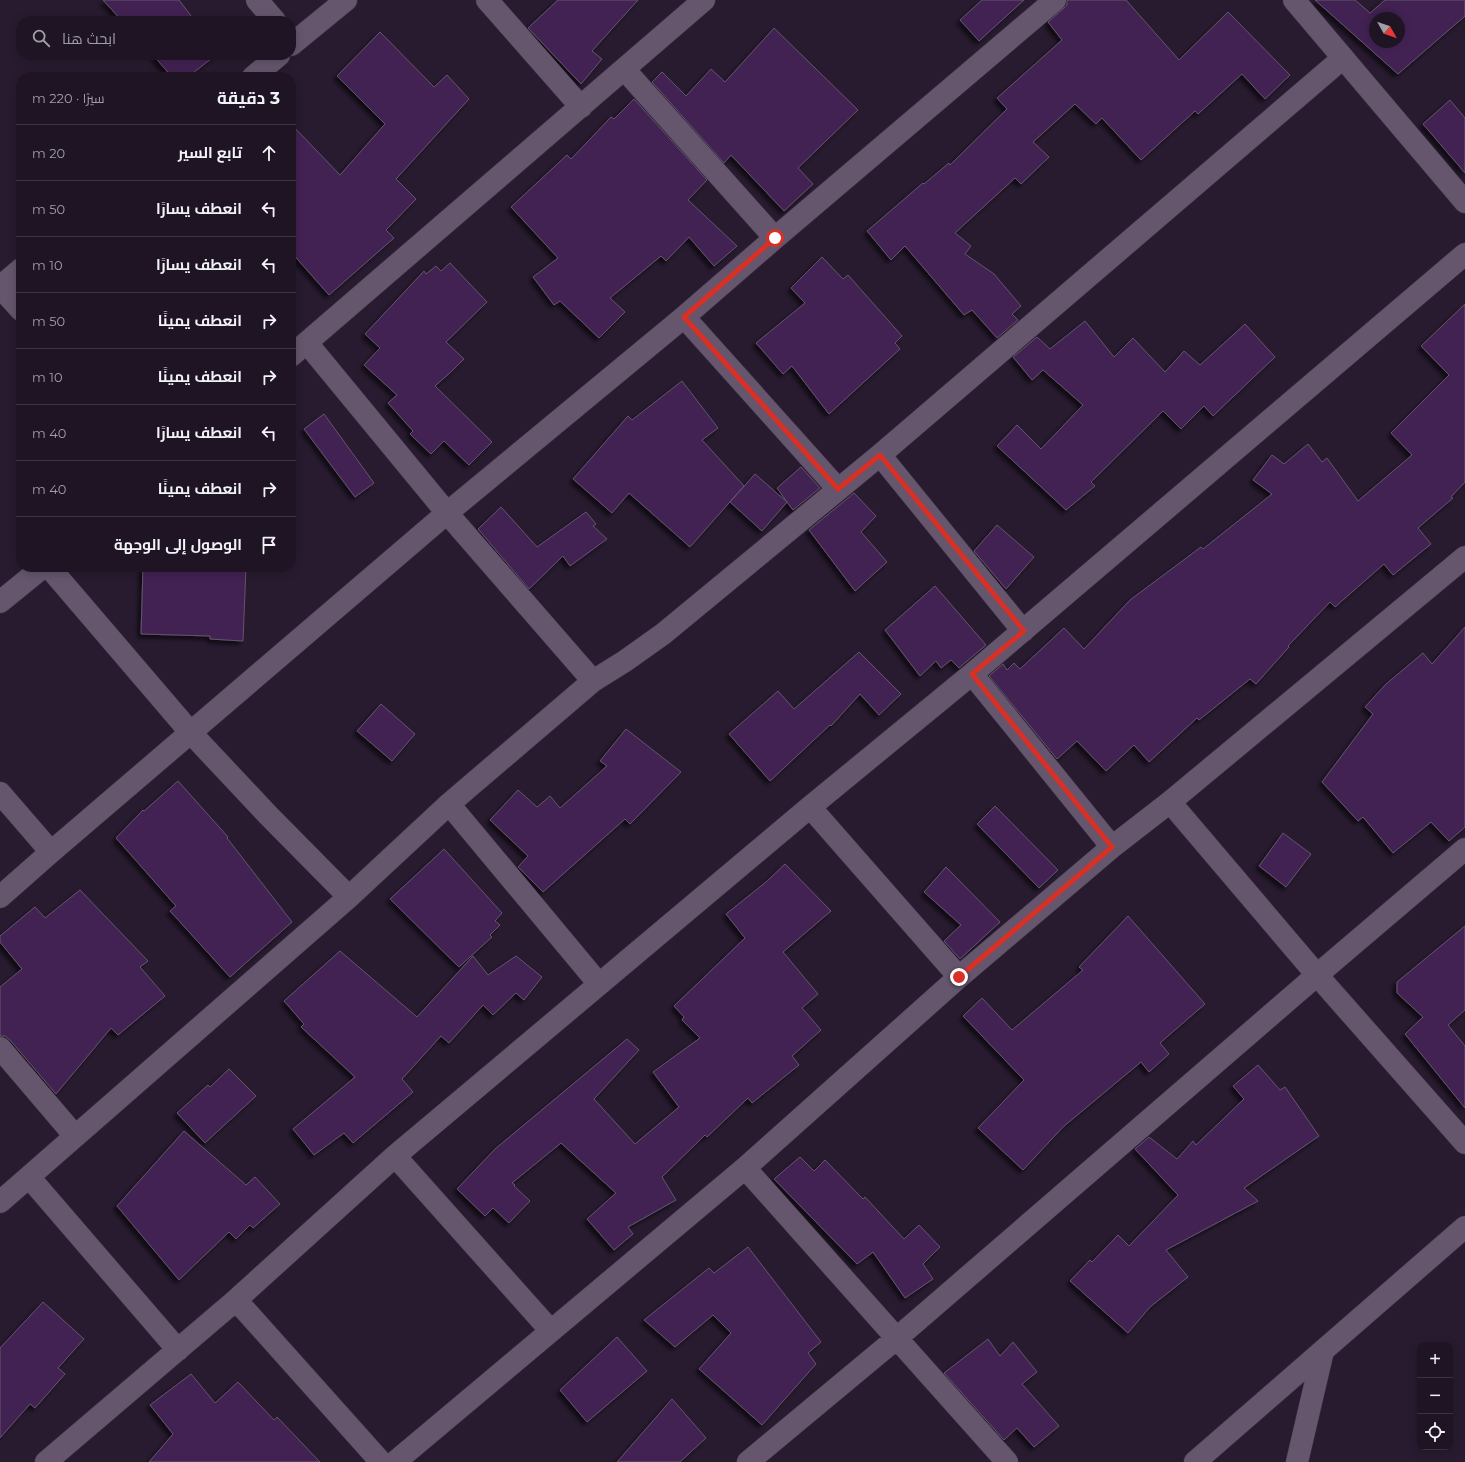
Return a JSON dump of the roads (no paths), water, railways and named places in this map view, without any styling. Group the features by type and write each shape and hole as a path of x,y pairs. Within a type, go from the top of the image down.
{"street":[{"path":"257,0 271,16"},
{"path":"296,40 346,0"},
{"path":"487,0 581,107"},
{"path":"593,681 447,513 299,350 704,0"},
{"path":"0,897 447,513 684,317 1056,0"},
{"path":"1294,0 1463,194"},
{"path":"0,1202 349,897 449,804 593,681 626,661 664,634 880,455 1343,58"},
{"path":"258,72 272,60"},
{"path":"624,69 775,238"},
{"path":"46,1462 236,1300 395,1156 810,807 1024,631 1465,254"},
{"path":"16,273 0,287 16,305"},
{"path":"684,317 838,489"},
{"path":"880,455 1024,631"},
{"path":"395,1462 745,1168 959,977 1112,847 1170,802 1465,557"},
{"path":"0,602 37,572"},
{"path":"53,572 191,733 268,815 349,897"},
{"path":"972,674 1112,847"},
{"path":"0,793 51,852"},
{"path":"1170,802 1317,975 1465,1144"},
{"path":"449,804 599,984"},
{"path":"810,807 959,977"},
{"path":"748,1462 897,1338 1465,849"},
{"path":"0,1048 75,1136"},
{"path":"395,1156 551,1331"},
{"path":"745,1168 1007,1462"},
{"path":"29,1177 178,1350"},
{"path":"1195,1462 1465,1227"},
{"path":"236,1300 381,1462"},
{"path":"1297,1462 1323,1351"}]}
